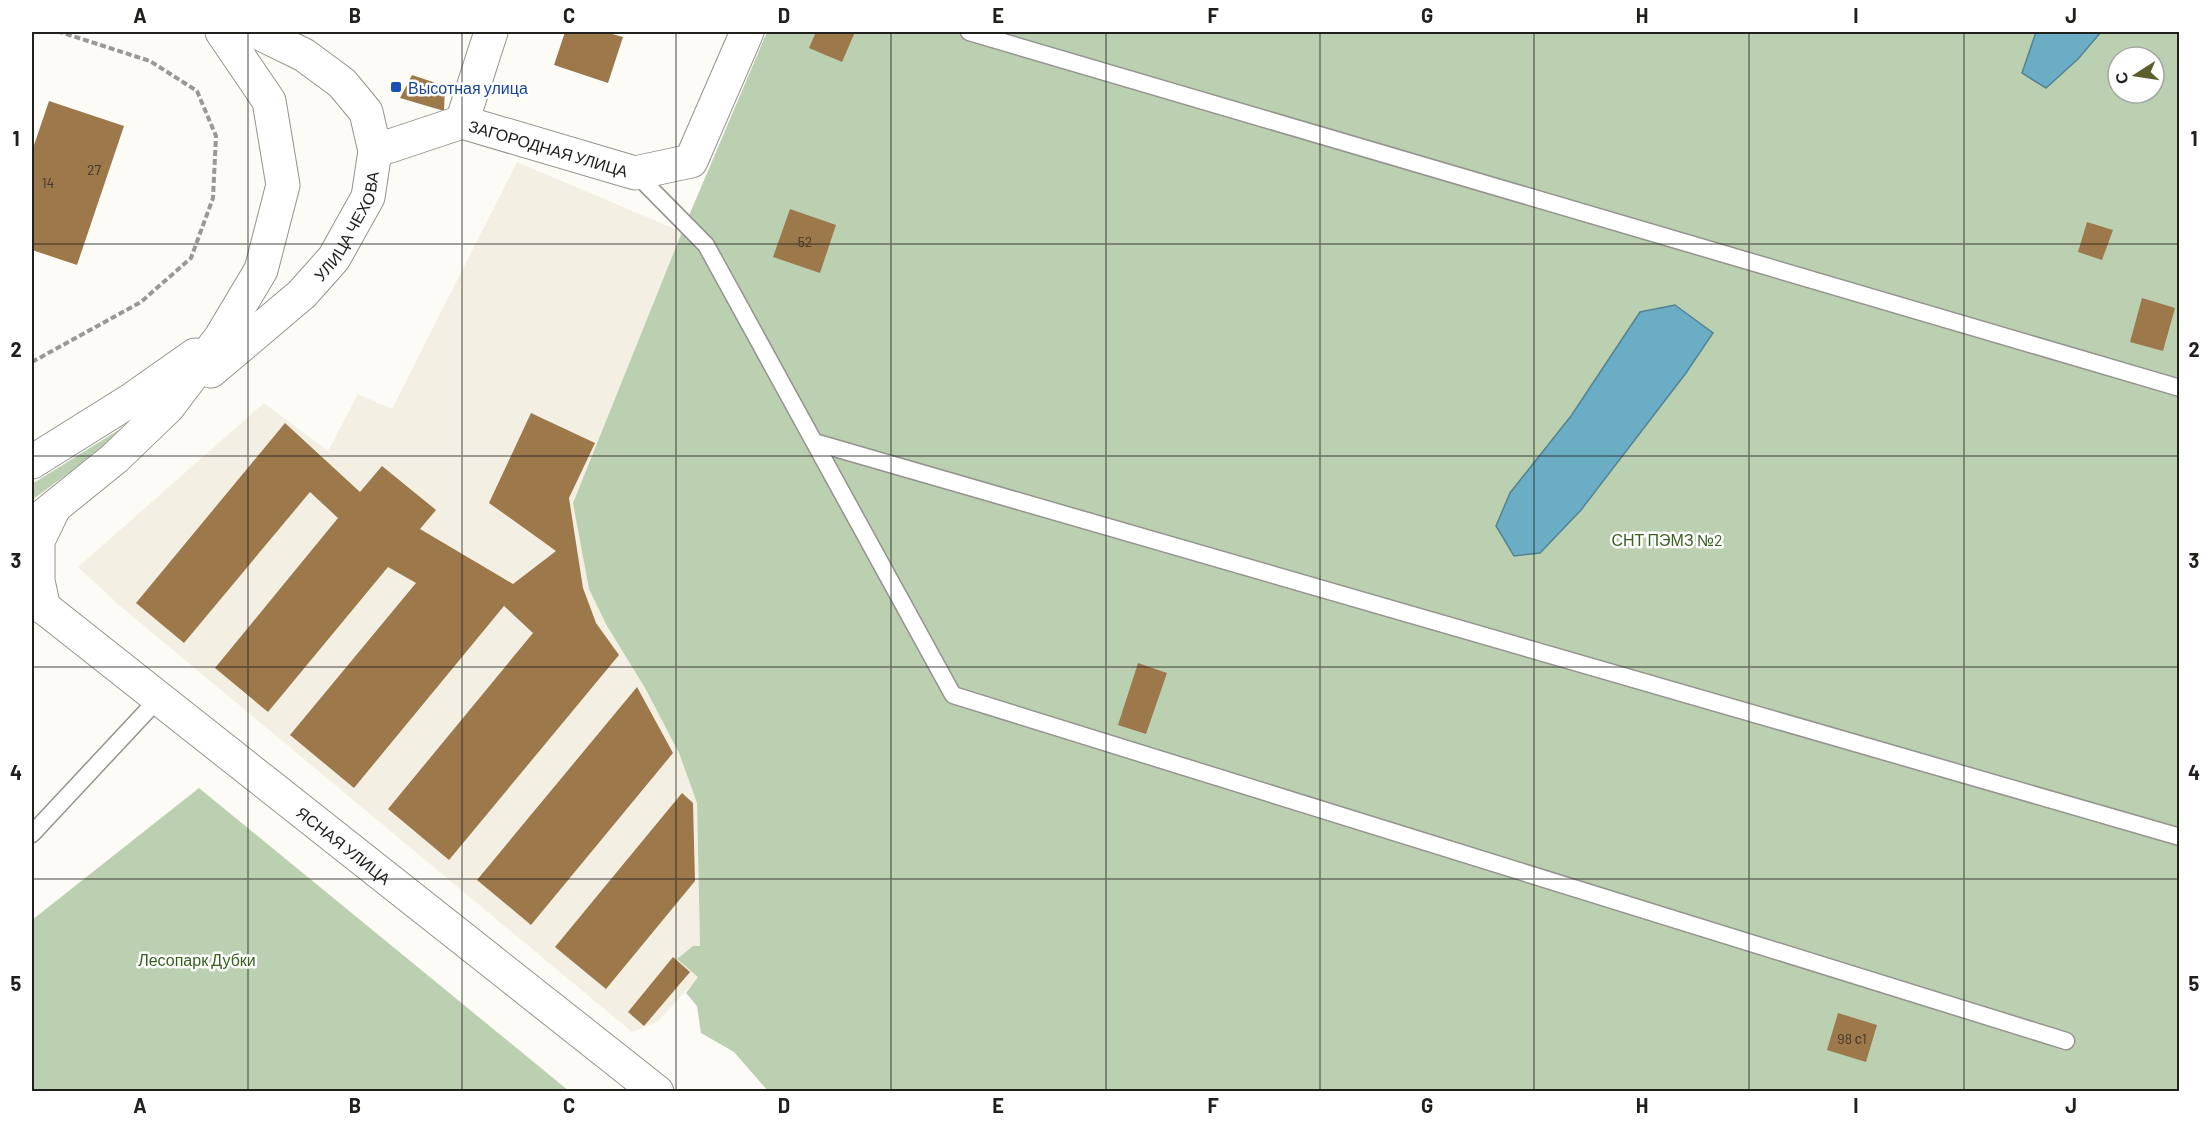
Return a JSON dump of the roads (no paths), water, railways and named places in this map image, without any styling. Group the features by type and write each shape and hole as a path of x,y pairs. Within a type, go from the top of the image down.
{"street":[{"path":"38,603 38,541 42,518 115,458 168,407 221,337 261,270 283,185 269,101 222,32"},
{"name":"УЛИЦА ЧЕХОВА","path":"168,407 302,294 334,258 368,196 375,151 366,112 342,83 304,55 257,32"},
{"path":"462,122 491,32"},
{"name":"ЗАГОРОДНАЯ УЛИЦА","path":"375,151 462,122 635,173 692,161 747,32"},
{"path":"32,462 131,400 221,337"},
{"name":"ЯСНАЯ УЛИЦА","path":"38,603 657,1092"}],"lane":[{"path":"969,32 2180,388"},
{"path":"635,173 706,245 952,695 2066,1041"},
{"path":"814,442 2180,837"},
{"path":"32,834 159,698"}],"water":[{"path":"2036,32 2101,32 2078,59 2046,88 2022,73"},
{"path":"1675,305 1713,333 1686,373 1581,510 1540,553 1514,556 1496,526 1510,493 1571,416 1640,312"}],"place":[{"name":"Высотная улица","path":"396,87"}],"park label":[{"name":"СНТ ПЭМЗ №2","path":"1667,539"},
{"name":"Лесопарк Дубки","path":"197,959"}]}
